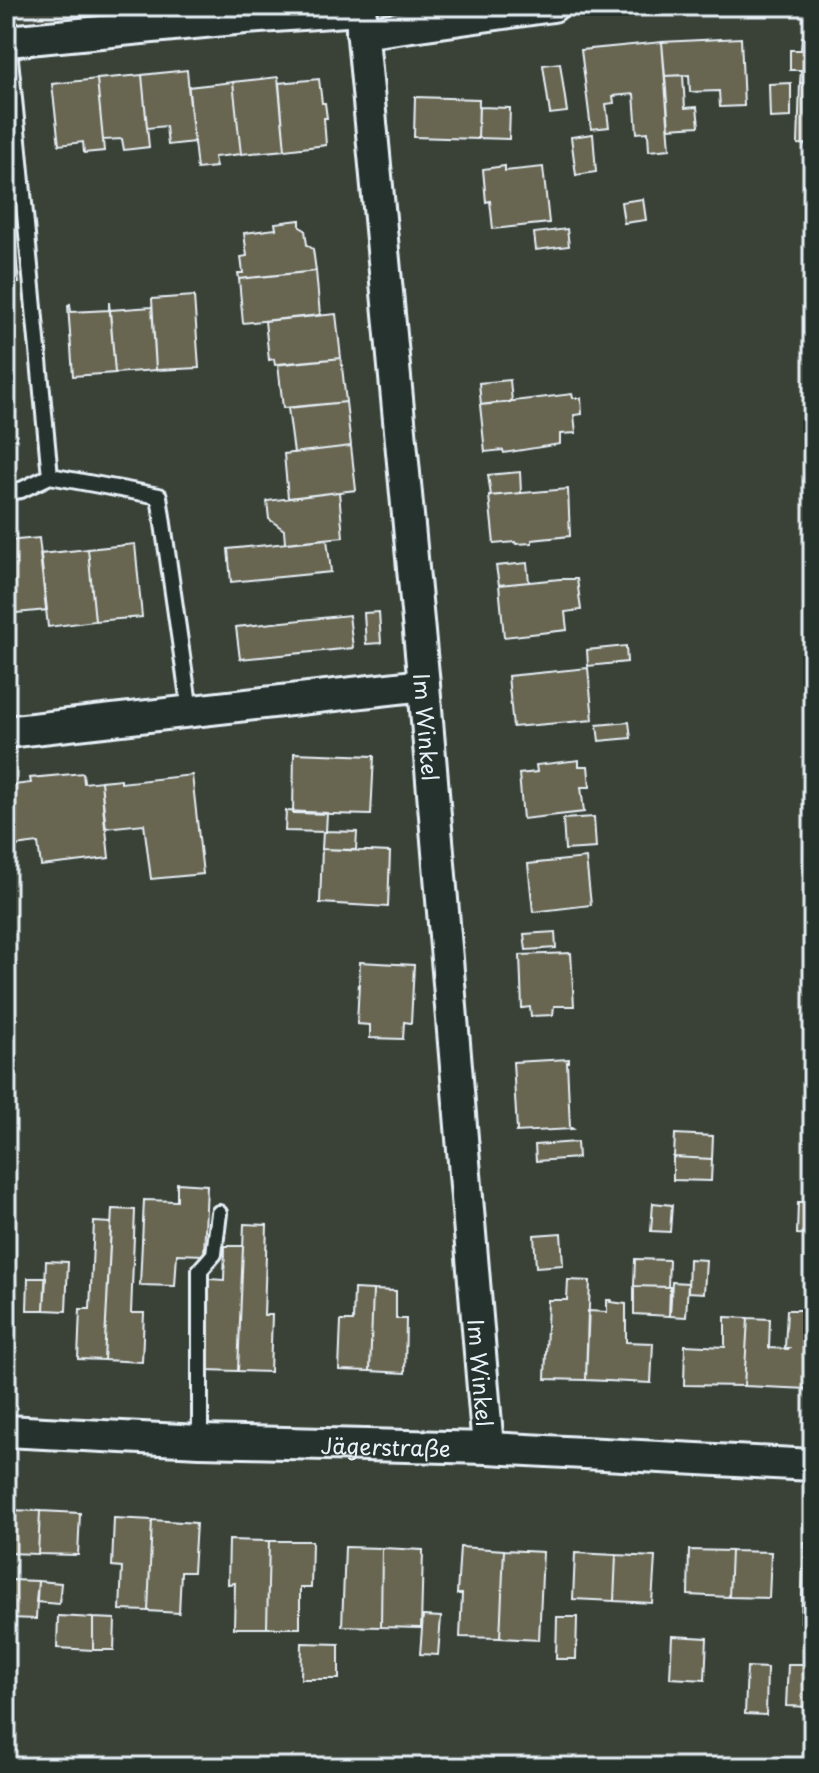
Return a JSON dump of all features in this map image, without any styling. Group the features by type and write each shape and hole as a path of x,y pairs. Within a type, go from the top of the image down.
{"street":[{"path":"7,30 553,6"},
{"name":"Im Winkel","path":"361,16 424,685 488,1448"},
{"path":"6,732 424,685"},
{"name":"Jägerstraße","path":"6,1431 200,1441 488,1448 813,1465"}],"lane":[{"path":"7,30 10,111 50,476"},
{"path":"6,492 21,490 50,476 159,496 190,711"},
{"path":"200,1441 200,1270 214,1254 219,1213"}],"building":[{"path":"802,37 813,38 813,83 800,83 801,70 790,70 790,50 801,50"},
{"path":"741,38 744,106 720,107 719,91 690,92 689,75 665,76 662,42"},
{"path":"662,42 670,149 649,151 648,132 637,133 634,94 613,96 614,103 606,104 609,127 591,129 581,50"},
{"path":"560,63 567,112 550,114 543,65"},
{"path":"187,70 194,142 168,145 166,126 147,128 142,75"},
{"path":"142,75 149,147 124,150 122,139 103,140 97,79"},
{"path":"683,75 685,108 697,107 699,126 669,128 665,76"},
{"path":"278,77 285,150 241,154 233,82"},
{"path":"97,79 104,151 84,153 83,142 59,145 52,84"},
{"path":"319,79 327,118 324,118 326,145 285,150 279,83"},
{"path":"233,82 241,154 214,157 216,167 197,169 188,87"},
{"path":"791,83 791,117 770,118 769,84"},
{"path":"800,83 813,83 813,145 798,144"},
{"path":"415,97 479,99 478,139 414,137"},
{"path":"479,107 510,108 509,139 478,138"},
{"path":"593,134 596,172 576,175 571,137"},
{"path":"505,166 505,171 543,167 549,223 493,229 490,201 486,202 483,169"},
{"path":"643,199 646,220 624,223 621,202"},
{"path":"300,220 307,245 313,249 316,271 239,279 238,273 243,273 241,257 247,256 244,233 276,229 275,223"},
{"path":"13,229 19,283 6,285 6,230"},
{"path":"567,229 569,246 536,250 534,233"},
{"path":"316,271 320,315 243,323 239,279"},
{"path":"194,296 199,368 156,370 152,299"},
{"path":"109,302 115,373 73,376 68,305 71,312 109,310"},
{"path":"152,307 156,370 115,373 110,310"},
{"path":"336,314 341,358 275,365 274,359 269,360 265,321"},
{"path":"341,358 346,402 283,408 278,364"},
{"path":"6,379 10,379 15,422 11,422 13,445 6,446"},
{"path":"510,380 512,402 481,405 479,383"},
{"path":"572,394 573,398 581,398 582,414 574,415 576,433 560,434 560,444 504,453 503,450 485,452 480,405"},
{"path":"346,402 351,446 294,453 288,408"},
{"path":"351,446 356,490 288,498 284,454"},
{"path":"520,472 521,493 491,496 488,475"},
{"path":"568,489 570,536 532,540 532,543 494,544 489,496"},
{"path":"339,492 343,537 285,543 284,530 269,519 267,501"},
{"path":"39,538 47,610 6,614 6,541"},
{"path":"327,539 331,572 231,582 228,549"},
{"path":"135,544 142,617 95,621 88,549"},
{"path":"88,549 95,621 48,627 40,554"},
{"path":"527,563 529,582 499,585 496,566"},
{"path":"577,579 581,610 565,612 567,630 504,637 499,585"},
{"path":"379,612 381,643 366,644 364,613"},
{"path":"349,615 353,648 240,659 236,627"},
{"path":"626,646 627,662 588,666 587,650"},
{"path":"588,668 593,720 513,727 508,676"},
{"path":"629,722 631,738 599,741 597,725"},
{"path":"294,753 374,756 371,815 293,813"},
{"path":"579,760 579,766 588,766 590,787 581,787 584,812 523,819 519,774 537,772 536,765"},
{"path":"83,773 84,783 101,781 109,858 41,866 38,843 6,847 6,786 31,783 30,778"},
{"path":"192,775 203,874 151,879 144,824 105,828 101,781 121,779 121,783"},
{"path":"286,811 327,813 326,832 285,831"},
{"path":"594,817 596,848 565,850 563,819"},
{"path":"323,832 357,832 356,850 322,849"},
{"path":"322,849 390,852 388,907 320,903"},
{"path":"586,858 591,905 533,912 528,864"},
{"path":"555,932 556,948 526,950 524,934"},
{"path":"571,953 574,1006 554,1006 553,1015 531,1016 530,1007 522,1008 520,955"},
{"path":"360,962 414,965 411,1023 404,1022 403,1039 370,1038 370,1025 357,1024"},
{"path":"569,1059 570,1127 573,1129 516,1132 513,1062"},
{"path":"675,1134 713,1136 712,1159 674,1157"},
{"path":"577,1142 578,1158 536,1161 535,1145"},
{"path":"673,1157 712,1159 711,1181 673,1180"},
{"path":"177,1183 207,1185 204,1255 177,1254 175,1286 140,1285 144,1200 177,1201"},
{"path":"798,1202 813,1202 813,1235 797,1234"},
{"path":"653,1203 672,1205 670,1232 651,1231"},
{"path":"112,1209 135,1210 131,1313 144,1313 142,1362 104,1360"},
{"path":"94,1222 111,1223 104,1360 78,1359 80,1309 90,1309"},
{"path":"244,1224 267,1225 264,1315 272,1315 270,1372 238,1371"},
{"path":"561,1233 563,1265 536,1267 534,1235"},
{"path":"225,1246 243,1246 238,1371 206,1370 209,1279 224,1280"},
{"path":"635,1259 669,1260 668,1287 634,1286"},
{"path":"689,1259 706,1260 704,1293 688,1292"},
{"path":"46,1261 68,1262 66,1311 44,1310"},
{"path":"28,1278 46,1278 44,1310 27,1310"},
{"path":"568,1280 590,1281 586,1380 545,1379 548,1300 567,1300"},
{"path":"672,1282 688,1283 686,1317 670,1316"},
{"path":"634,1286 670,1287 669,1316 634,1314"},
{"path":"354,1289 373,1290 370,1371 339,1370 341,1321 353,1321"},
{"path":"373,1290 396,1291 396,1319 406,1319 405,1373 370,1371"},
{"path":"607,1300 626,1304 626,1342 653,1343 651,1383 586,1380 588,1311 607,1312"},
{"path":"787,1310 810,1310 808,1389 744,1386 748,1318 770,1319 769,1348 788,1349 785,1348"},
{"path":"725,1317 748,1318 744,1386 684,1385 685,1345 725,1347"},
{"path":"6,1510 40,1511 38,1554 6,1553"},
{"path":"40,1511 80,1513 78,1555 38,1554"},
{"path":"114,1518 152,1520 148,1611 120,1610 122,1567 112,1566"},
{"path":"152,1520 196,1523 193,1572 181,1572 179,1613 148,1611"},
{"path":"229,1540 269,1541 267,1628 234,1628 235,1583 228,1584"},
{"path":"269,1541 312,1541 311,1588 300,1588 300,1628 267,1628"},
{"path":"804,1542 813,1542 813,1623 801,1622"},
{"path":"345,1547 382,1548 381,1627 342,1626"},
{"path":"460,1547 504,1550 500,1638 460,1637 462,1594 457,1594"},
{"path":"382,1548 423,1550 421,1628 381,1627"},
{"path":"504,1550 543,1552 539,1640 500,1638"},
{"path":"689,1550 731,1551 729,1597 688,1595"},
{"path":"731,1551 771,1552 769,1598 729,1597"},
{"path":"575,1553 616,1555 614,1601 573,1599"},
{"path":"616,1555 655,1557 652,1603 614,1601"},
{"path":"11,1580 38,1581 36,1619 9,1618"},
{"path":"38,1581 61,1583 59,1604 36,1602"},
{"path":"6,1586 10,1586 9,1618 6,1617"},
{"path":"58,1616 93,1618 93,1650 57,1648"},
{"path":"423,1616 441,1617 438,1655 420,1654"},
{"path":"557,1617 577,1617 576,1659 556,1659"},
{"path":"93,1618 115,1619 114,1650 93,1650"},
{"path":"672,1636 707,1638 705,1680 670,1678"},
{"path":"302,1643 339,1644 339,1679 301,1679"},
{"path":"788,1664 813,1664 813,1707 786,1706"},
{"path":"747,1667 767,1668 766,1715 745,1714"}]}
